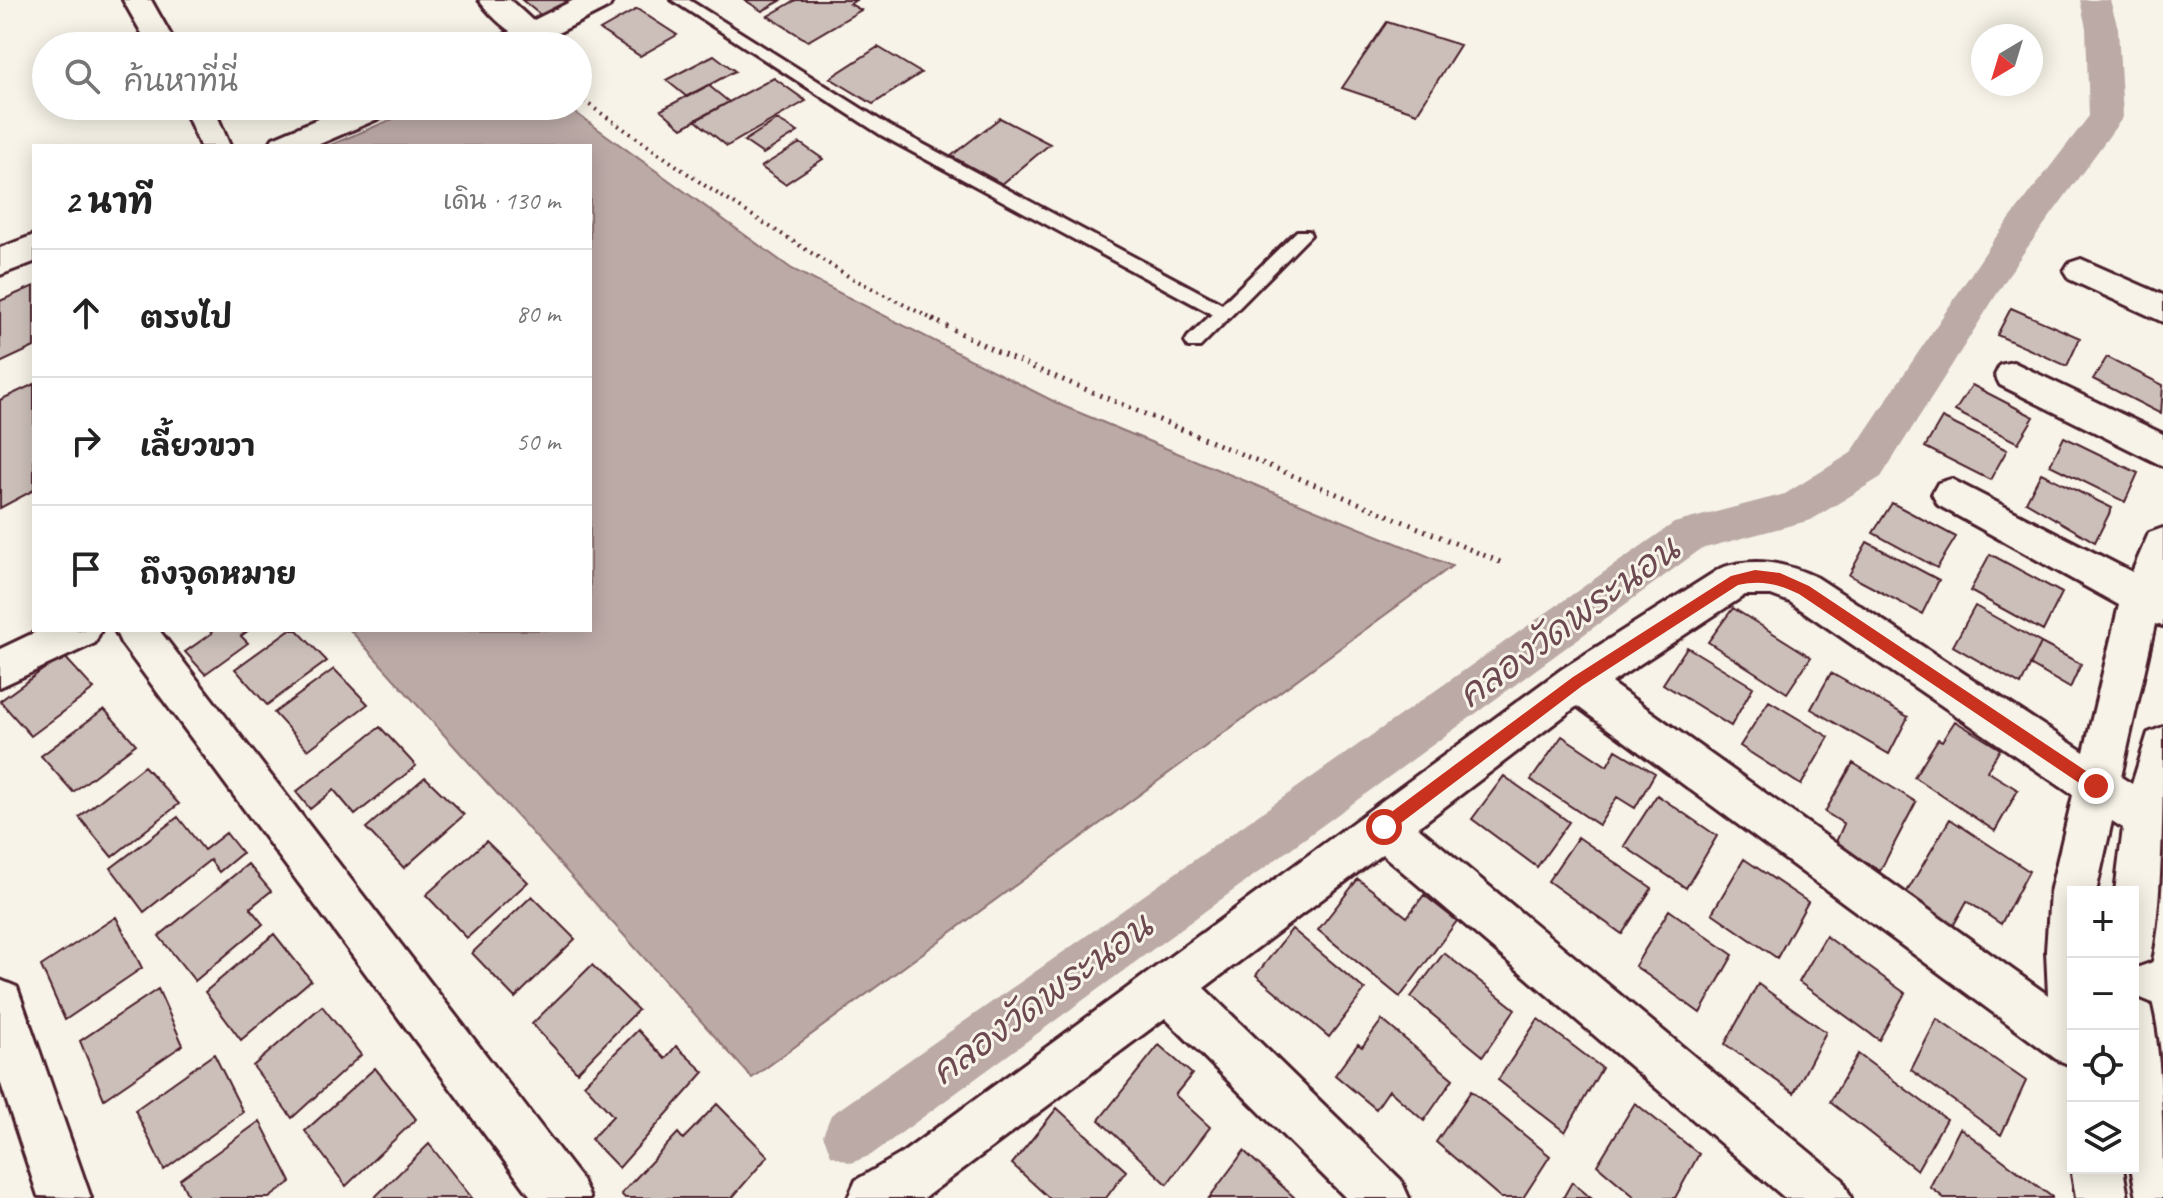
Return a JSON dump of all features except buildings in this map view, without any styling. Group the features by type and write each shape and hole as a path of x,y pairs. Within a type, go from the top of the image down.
{"street":[{"path":"137,0 155,32"},
{"path":"493,0 515,32"},
{"path":"536,32 598,0"},
{"path":"204,120 214,144"},
{"path":"290,144 345,120"},
{"path":"0,262 32,249"},
{"path":"2081,271 2163,310"},
{"path":"2013,375 2163,451"},
{"path":"1951,494 2152,603"},
{"path":"2075,886 2096,786 2152,603 2163,544"},
{"path":"874,1198 930,1185 1168,987 1577,682 1735,580 1755,576 1780,579 1804,590 2154,825"},
{"path":"0,669 77,632"},
{"path":"137,632 564,1198"},
{"path":"1577,682 2067,1038"},
{"path":"2139,909 2154,825 2163,747"},
{"path":"1384,827 1825,1198"},
{"path":"1168,987 1383,1198"},
{"path":"0,1004 65,1198"},
{"path":"2134,1030 2163,1198"},
{"path":"2098,1174 2102,1198"}],"lane":[{"path":"679,0 886,131 1224,313"},
{"path":"1194,342 1303,235"}],"path":[{"path":"592,107 707,187 848,276 1008,357 1505,564"}],"shaded area":[{"path":"390,120 585,120 792,269 1063,406 1452,566 752,1078 352,632 592,632 592,144 333,144"}],"waterway":[{"name":"คลองวัดพระนอน","path":"851,1135 1689,535 1796,508 1866,465 2006,250 2106,117 2102,28 2095,0"}],"route":[{"path":"1384,827 1577,682 1735,580 1755,576 1780,579 1804,590 2096,786"}]}
